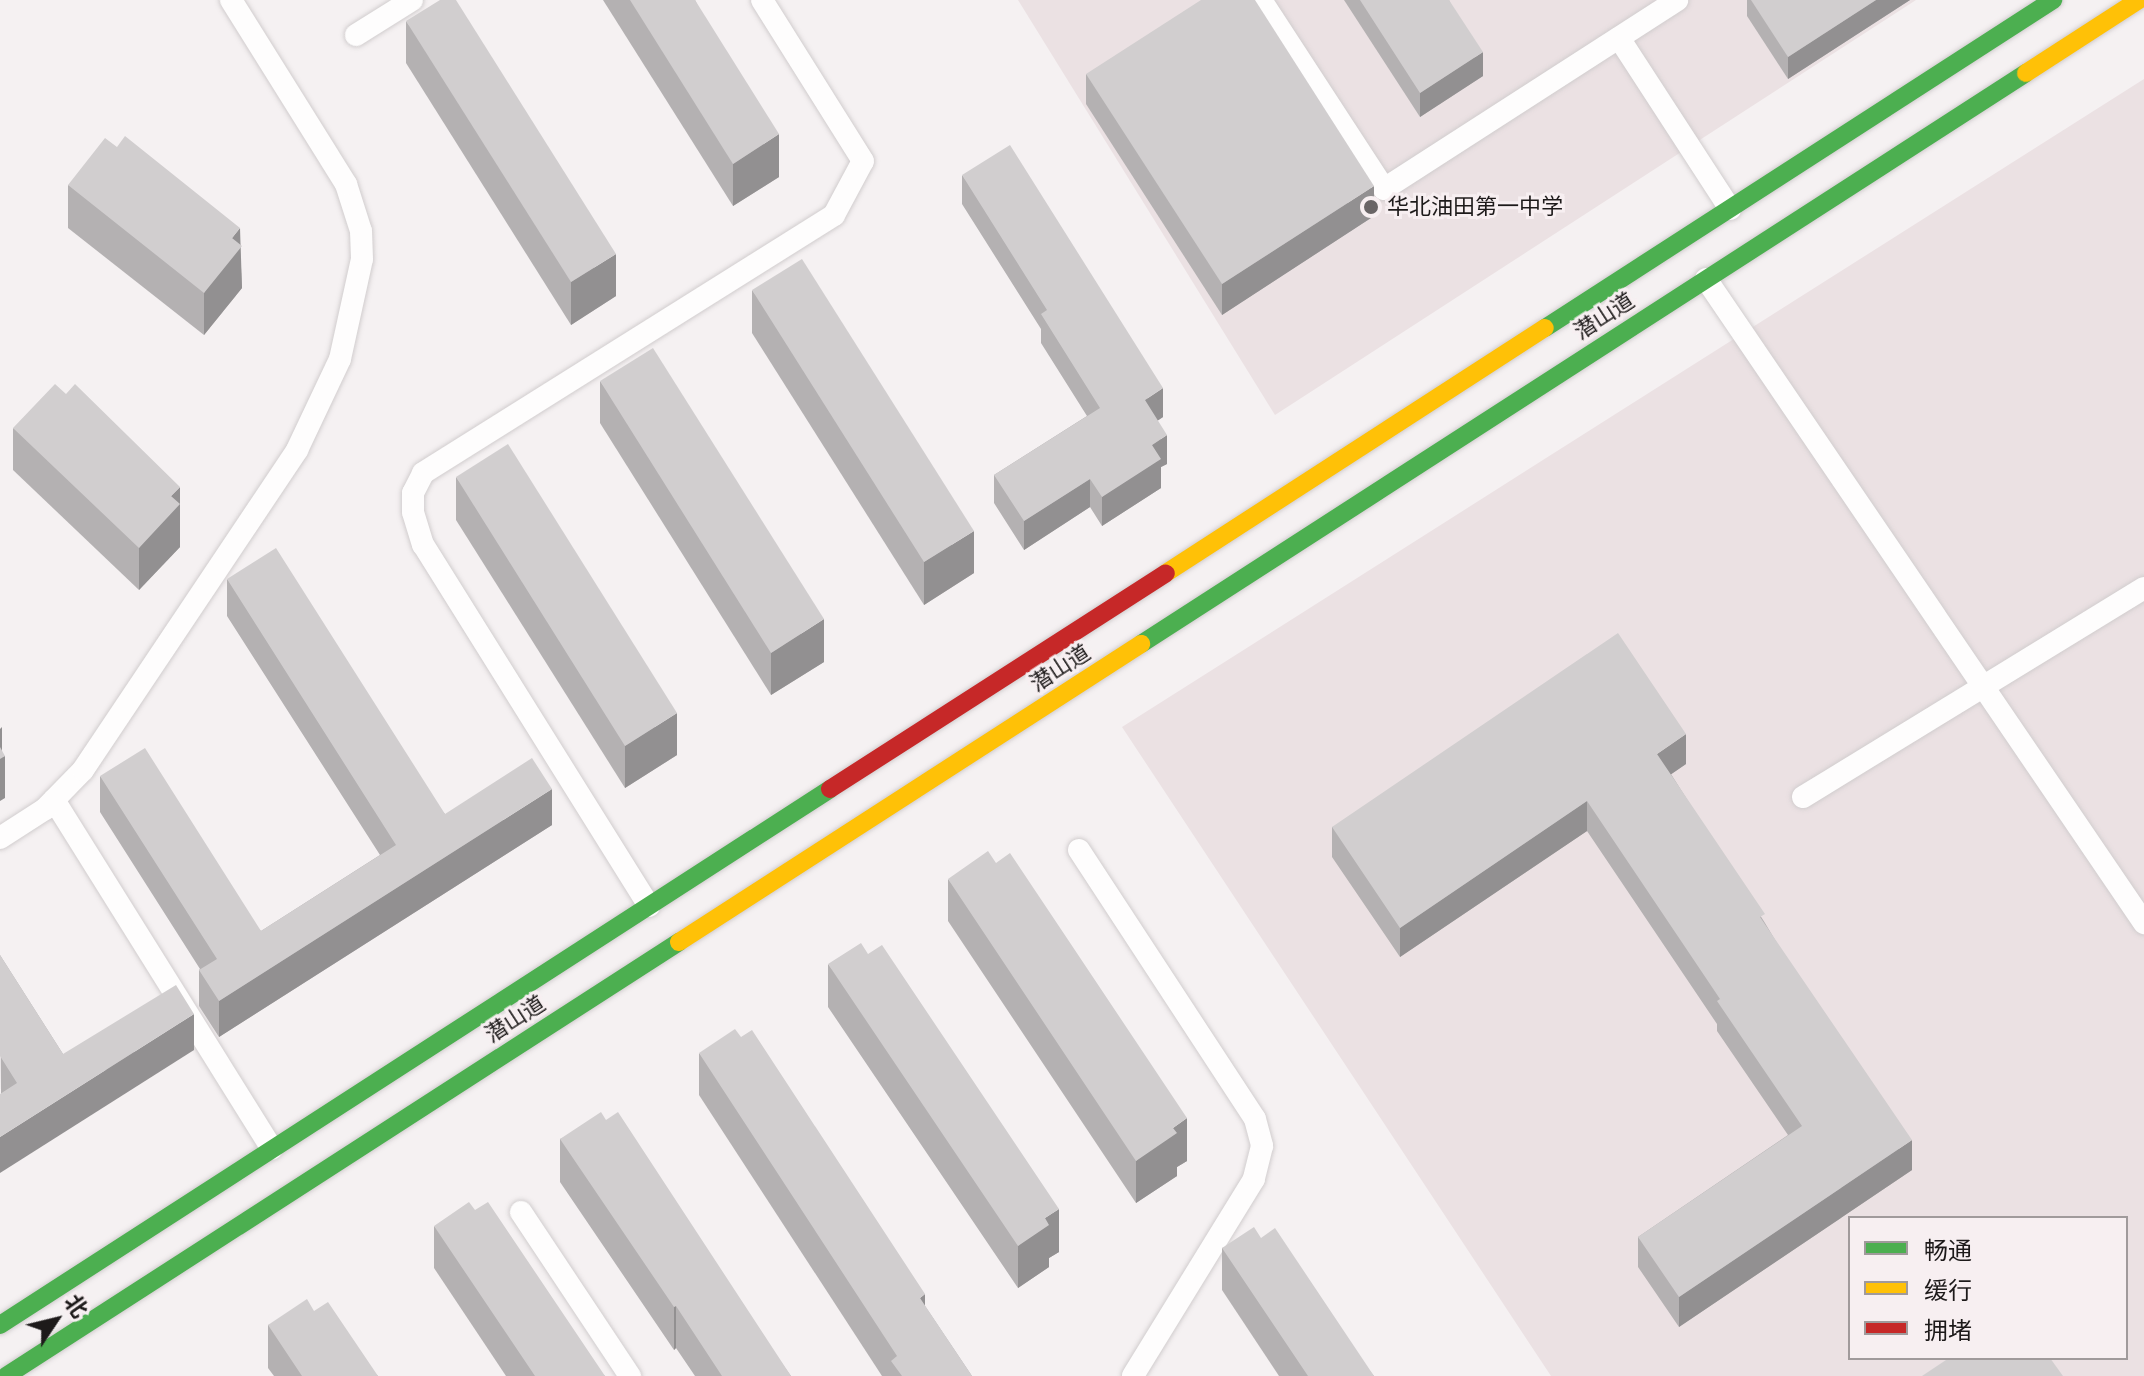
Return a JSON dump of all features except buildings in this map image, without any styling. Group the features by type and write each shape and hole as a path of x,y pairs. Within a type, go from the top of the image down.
{"main road":[{"name":"潜山道","path":"0,1325 2053,0"},
{"name":"潜山道","path":"6,1376 2139,0"}],"lane":[{"path":"0,838 54,800 83,770 297,450 340,359 362,259 361,231 346,184 231,0"},
{"path":"356,35 412,0"},
{"path":"649,906 423,545 413,512 413,493 423,473 834,215 863,161 762,0"},
{"path":"1261,0 1384,189 1677,0"},
{"path":"1619,38 1730,209"},
{"path":"1706,279 2144,923"},
{"path":"1803,797 2144,588"},
{"path":"54,800 272,1149"},
{"path":"1079,850 1255,1119 1262,1146 1254,1179 1133,1376"},
{"path":"521,1212 630,1376"}],"shaded area":[{"name":"华北油田第一中学","path":"1018,0 1916,0 1275,415"},
{"path":"2144,79 2144,1376 1551,1376 1122,727"}],"traffic: fast":[{"path":"1545,328 2053,0"},
{"path":"1141,644 2026,73"},
{"path":"0,1325 830,789"},
{"path":"6,1376 679,942"}],"traffic: slow":[{"path":"2026,73 2139,0"},
{"path":"1166,573 1545,328"},
{"path":"679,942 1141,644"}],"traffic: jam":[{"path":"830,789 1166,573"}],"place":[{"name":"华北油田第一中学","path":"1371,207"}]}
